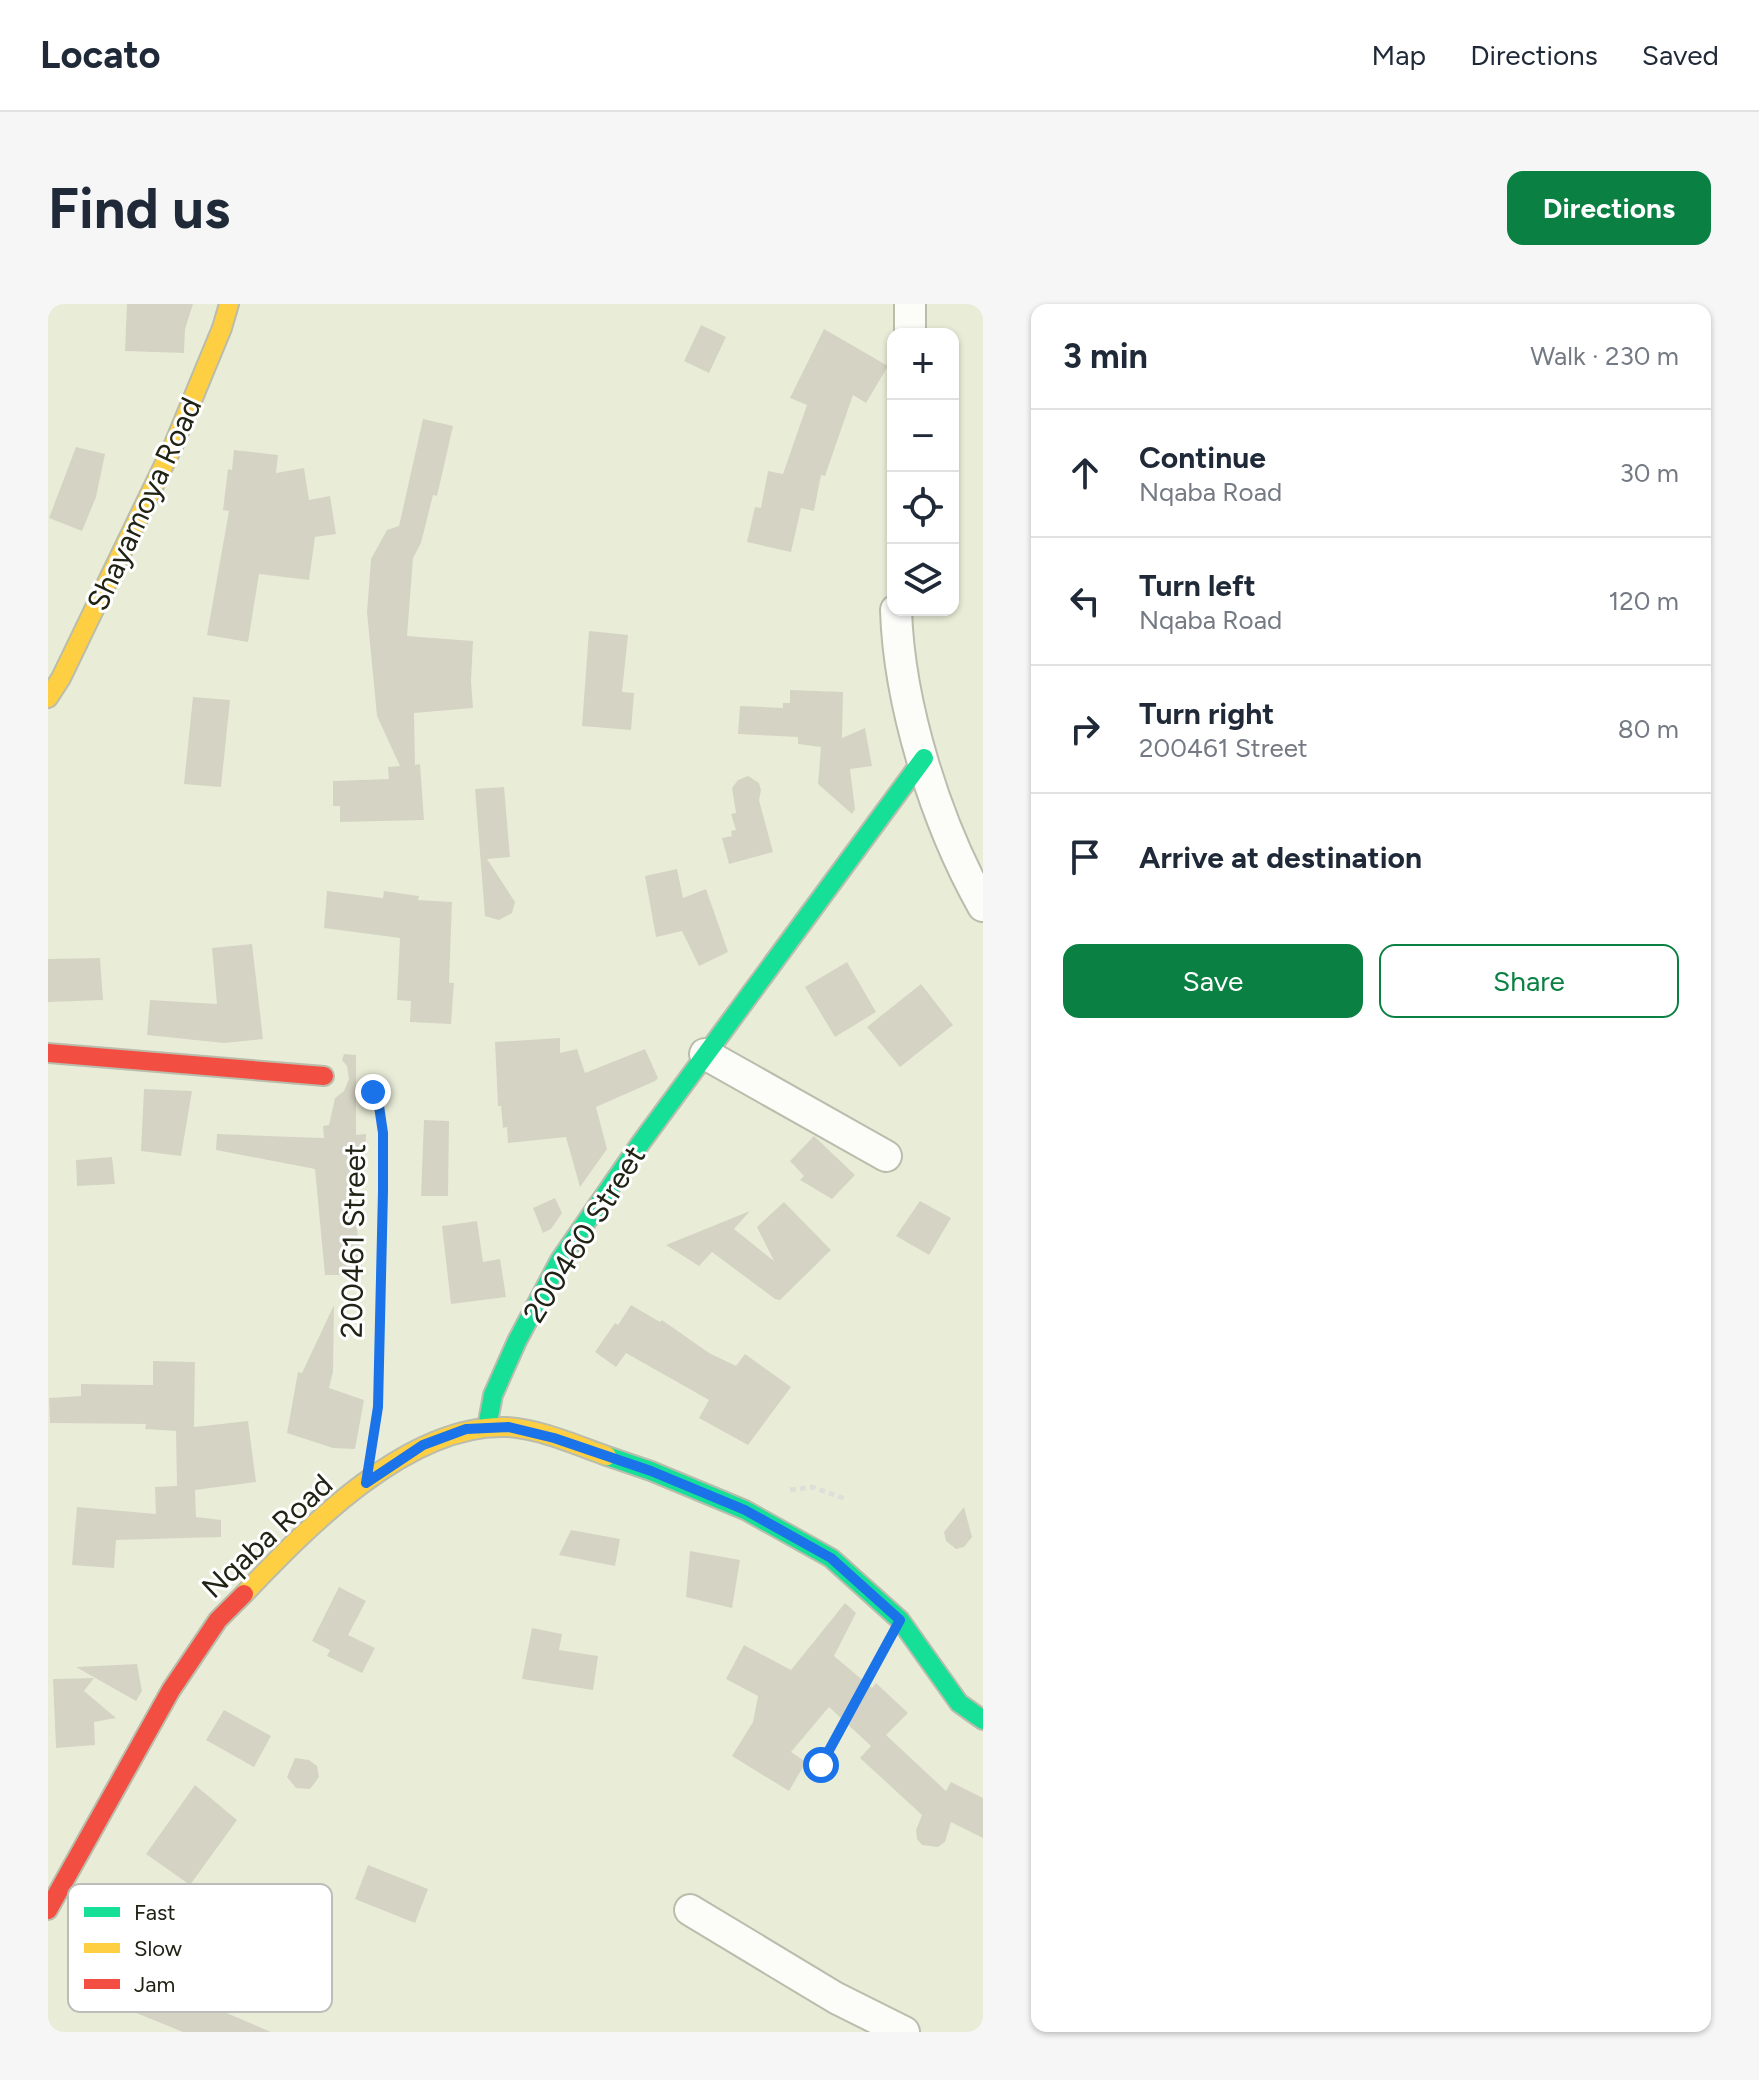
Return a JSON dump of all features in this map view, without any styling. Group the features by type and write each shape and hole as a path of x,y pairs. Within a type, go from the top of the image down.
{"street":[{"name":"Shayamoya Road","path":"48,698 61,678 174,444 217,342 229,304"},
{"path":"910,304 910,328"},
{"path":"897,616 902,676 945,829 983,906"},
{"name":"200460 Street","path":"487,1427 493,1395 517,1341 560,1260 705,1054 924,758"},
{"path":"48,1053 324,1076"},
{"path":"705,1054 886,1156"},
{"name":"Nqaba Road","path":"50,1906 171,1690 218,1620 299,1536 366,1483 423,1445 466,1429 509,1427 593,1450 745,1510 831,1558 900,1620 959,1703 983,1720"},
{"path":"690,1910 836,1998 904,2032"}],"path":[{"name":"200461 Street","path":"324,1076 363,1081 373,1092 379,1106 383,1133 378,1407 366,1483"},
{"path":"821,1765 900,1620"}],"building":[{"path":"127,304 193,304 185,329 184,353 125,351"},
{"path":"701,325 726,337 709,373 684,361"},
{"path":"824,329 887,365 866,403 853,395 825,476 821,475 814,511 801,508 791,552 747,542 755,507 761,508 768,471 783,474 807,405 790,398"},
{"path":"423,419 453,426 437,496 433,495 421,543 413,558 407,636 473,641 473,708 414,713 415,765 420,764 424,820 340,822 340,806 333,806 333,781 389,779 388,767 400,766 377,716 367,612 371,559 387,530 399,526"},
{"path":"76,447 105,454 96,497 82,531 49,518"},
{"path":"234,450 278,455 276,473 304,468 309,500 330,496 336,534 315,537 309,580 259,574 248,642 207,635 229,511 223,510 228,469 232,470"},
{"path":"589,631 628,635 622,692 634,693 631,730 582,726"},
{"path":"790,690 843,692 842,738 865,728 872,766 850,769 855,809 852,814 818,784 821,747 798,744 798,737 738,734 740,706 783,708 783,703 790,703"},
{"path":"193,697 230,700 221,787 184,784"},
{"path":"748,776 759,783 759,800 773,852 729,864 722,838 732,836 731,831 736,830 731,814 736,813 732,788 738,780"},
{"path":"504,787 510,857 487,859 515,902 512,913 499,920 485,916 475,789"},
{"path":"677,869 683,898 706,889 728,952 699,966 682,931 656,937 645,876"},
{"path":"327,891 383,898 384,891 419,896 418,900 452,902 449,983 454,983 451,1024 410,1022 411,1001 397,1000 400,938 324,928"},
{"path":"252,944 263,1039 224,1043 147,1035 150,1000 217,1004 212,948"},
{"path":"100,958 103,1000 48,1002 48,959"},
{"path":"847,962 876,1012 835,1037 805,987"},
{"path":"921,984 953,1025 900,1067 867,1027"},
{"path":"560,1038 560,1053 577,1049 585,1073 645,1049 658,1078 596,1107 607,1149 580,1187 566,1137 508,1143 507,1127 503,1128 501,1106 498,1106 495,1042"},
{"path":"344,1054 356,1055 356,1135 366,1134 365,1176 350,1176 363,1275 325,1275 315,1169 216,1150 217,1134 324,1138 323,1126 329,1125 335,1098 344,1091 349,1079 347,1066 342,1060"},
{"path":"144,1089 192,1091 181,1156 141,1151"},
{"path":"424,1120 449,1121 448,1196 421,1196"},
{"path":"814,1136 855,1175 832,1199 800,1180 804,1176 790,1161"},
{"path":"112,1157 115,1184 77,1186 76,1160"},
{"path":"555,1198 562,1213 551,1229 543,1233 533,1208"},
{"path":"920,1201 951,1218 929,1255 896,1236"},
{"path":"784,1202 831,1250 780,1300 712,1252 699,1266 666,1245 750,1211 734,1229 774,1261 757,1227"},
{"path":"477,1221 483,1262 500,1259 506,1297 451,1304 442,1226"},
{"path":"334,1305 333,1372 329,1388 364,1400 355,1449 333,1448 287,1433 298,1372 302,1373"},
{"path":"631,1305 660,1322 662,1320 709,1353 736,1366 745,1354 791,1387 748,1445 699,1418 709,1400 626,1353 616,1367 595,1352"},
{"path":"153,1361 195,1362 194,1427 248,1421 256,1482 195,1490 196,1517 221,1520 221,1537 116,1540 114,1568 72,1565 77,1507 156,1514 155,1487 177,1486 176,1431 145,1429 146,1424 50,1423 49,1398 81,1396 81,1384 153,1385"},
{"path":"964,1507 972,1537 964,1547 956,1549 946,1541 944,1532"},
{"path":"571,1530 620,1539 615,1566 559,1555"},
{"path":"690,1551 740,1560 732,1608 686,1597"},
{"path":"339,1587 366,1601 348,1635 375,1648 362,1673 327,1656 330,1650 312,1641"},
{"path":"845,1603 856,1613 834,1656 872,1688 876,1683 908,1713 886,1735 946,1791 951,1782 983,1798 983,1838 951,1822 945,1842 938,1847 922,1845 917,1839 916,1830 922,1815 860,1758 871,1746 829,1707 791,1752 806,1762 789,1791 732,1756 753,1722 758,1696 726,1679 744,1645 791,1670"},
{"path":"532,1628 562,1634 559,1650 598,1656 593,1690 522,1679"},
{"path":"137,1664 142,1691 136,1701 76,1667"},
{"path":"94,1678 84,1691 116,1718 94,1722 95,1745 56,1748 53,1679"},
{"path":"224,1710 271,1736 254,1767 206,1740"},
{"path":"295,1758 309,1760 317,1766 319,1777 310,1789 296,1788 287,1777"},
{"path":"195,1785 237,1820 191,1884 146,1854"},
{"path":"368,1865 428,1889 415,1923 355,1899"},
{"path":"134,2012 224,2012 271,2032 183,2032"}],"traffic: fast":[{"path":"487,1427 493,1395 517,1341 560,1260 640,1144 924,758"},
{"path":"607,1456 745,1510 831,1558 900,1620 959,1703 983,1720"}],"traffic: slow":[{"path":"48,698 61,678 174,444 229,304"},
{"path":"244,1594 298,1539 362,1484 397,1460 433,1442 470,1430 520,1428 607,1456"}],"traffic: jam":[{"path":"48,1053 324,1076"},
{"path":"48,1910 171,1690 218,1620 244,1594"}],"route":[{"path":"373,1092 379,1106 383,1133 383,1191 378,1407 366,1483 385,1468 438,1438 466,1429 509,1427 593,1450 651,1471 745,1510 831,1558 900,1620 821,1765"}]}
